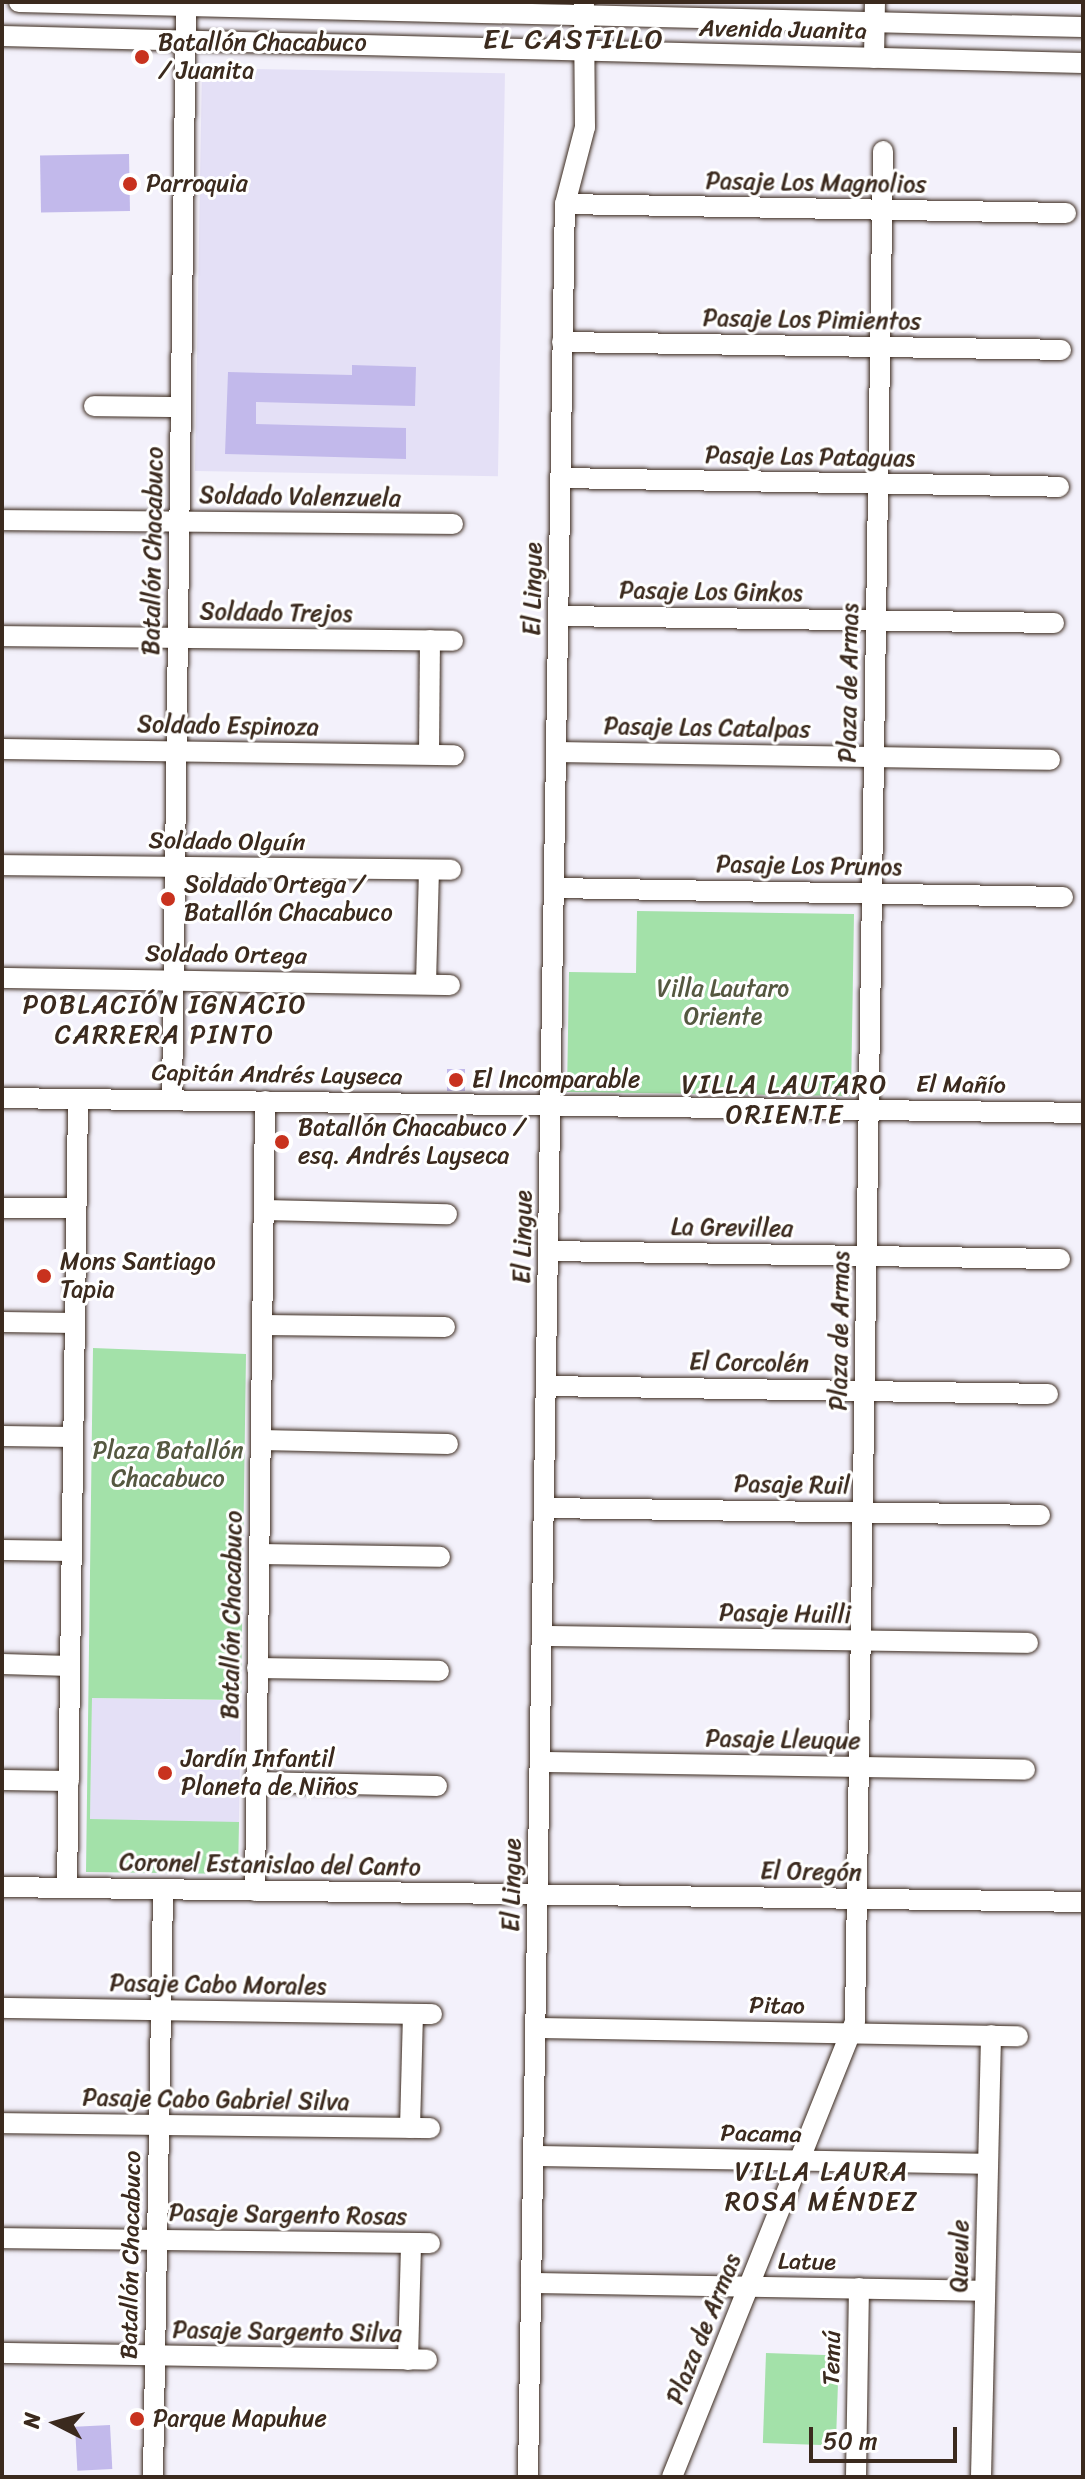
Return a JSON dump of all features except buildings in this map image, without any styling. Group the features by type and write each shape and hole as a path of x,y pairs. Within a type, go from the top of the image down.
{"street":[{"name":"Avenida Juanita","path":"19,2 874,12 1083,27"},
{"name":"Batallón Chacabuco","path":"172,1100 186,4"},
{"name":"El Lingue","path":"528,2477 565,204 585,127 588,51 584,9"},
{"path":"874,12 874,58"},
{"name":"Avenida Juanita","path":"2,36 1083,63"},
{"name":"Plaza de Armas","path":"672,2477 853,2033 858,1899 883,151"},
{"name":"Pasaje Los Magnolios","path":"565,204 1066,213"},
{"name":"Pasaje Los Pimientos","path":"562,342 1061,350"},
{"path":"94,406 181,407"},
{"name":"Pasaje Las Pataguas","path":"560,478 1059,487"},
{"name":"Soldado Valenzuela","path":"2,520 453,524"},
{"name":"Pasaje Los Ginkos","path":"558,616 1054,623"},
{"name":"Soldado Trejos","path":"2,636 453,641"},
{"path":"429,754 430,640"},
{"name":"Soldado Espinoza","path":"2,749 454,755"},
{"name":"Pasaje Las Catalpas","path":"556,752 1050,760"},
{"name":"Soldado Olguín","path":"2,865 451,870"},
{"path":"426,984 429,870"},
{"name":"Pasaje Los Prunos","path":"554,888 1063,897"},
{"name":"Soldado Ortega","path":"2,978 450,985"},
{"name":"Capitán Andrés Layseca","path":"2,1098 551,1105"},
{"path":"67,1888 78,1099"},
{"name":"Batallón Chacabuco","path":"255,1891 265,1101"},
{"name":"El Mañío","path":"551,1105 1083,1113"},
{"path":"2,1208 76,1208"},
{"path":"264,1210 447,1214"},
{"name":"La Grevillea","path":"548,1251 1060,1259"},
{"path":"2,1322 75,1323"},
{"path":"262,1325 445,1327"},
{"name":"El Corcolén","path":"546,1386 1048,1394"},
{"path":"2,1436 73,1437"},
{"path":"261,1440 448,1444"},
{"name":"Pasaje Ruil","path":"544,1508 1040,1515"},
{"path":"2,1550 72,1551"},
{"path":"259,1554 440,1557"},
{"name":"Pasaje Huilli","path":"542,1636 1028,1643"},
{"path":"2,1664 70,1666"},
{"path":"257,1668 439,1671"},
{"name":"Pasaje Lleuque","path":"540,1762 1025,1770"},
{"path":"2,1780 69,1781"},
{"path":"256,1782 437,1786"},
{"name":"Coronel Estanislao del Canto","path":"2,1887 538,1894"},
{"name":"Batallón Chacabuco","path":"153,2477 163,1890"},
{"name":"El Oregón","path":"538,1894 1083,1902"},
{"name":"Pasaje Cabo Morales","path":"2,2008 422,2014 420,2128"},
{"name":"Pitao","path":"536,2028 1018,2036"},
{"name":"Queule","path":"981,2477 991,2035"},
{"name":"Pasaje Cabo Gabriel Silva","path":"2,2123 420,2128"},
{"name":"Pacama","path":"534,2156 988,2164"},
{"name":"Pasaje Sargento Rosas","path":"2,2238 420,2243 417,2360"},
{"name":"Latue","path":"531,2283 985,2291"},
{"name":"Temú","path":"856,2477 859,2288"},
{"name":"Pasaje Sargento Silva","path":"2,2353 417,2360"}],"shaded area":[{"path":"202,68 505,73 498,476 195,471"},
{"name":"Jardín Infantil Planeta de Niños","path":"92,1698 241,1701 239,1823 90,1820"}],"green space":[{"name":"Villa Lautaro Oriente","path":"637,911 854,914 851,1096 567,1092 569,972 636,973"},
{"name":"Plaza Batallón Chacabuco","path":"93,1348 246,1354 241,1700 92,1698 90,1819 239,1822 238,1874 86,1872"},
{"path":"766,2353 839,2356 836,2445 763,2443"}],"place":[{"name":"Batallón Chacabuco / Juanita","path":"142,57"},
{"name":"Parroquia","path":"130,184"},
{"name":"Soldado Ortega / Batallón Chacabuco","path":"168,899"},
{"name":"El Incomparable","path":"456,1080"},
{"name":"Batallón Chacabuco / esq. Andrés Layseca","path":"282,1142"},
{"name":"Mons Santiago Tapia","path":"44,1276"},
{"name":"Jardín Infantil Planeta de Niños","path":"165,1773"},
{"name":"Parque Mapuhue","path":"137,2419"}],"district":[{"name":"EL CASTILLO","path":"574,39"},
{"name":"POBLACIÓN IGNACIO CARRERA PINTO","path":"165,1020"},
{"name":"VILLA LAUTARO ORIENTE","path":"785,1100"},
{"name":"VILLA LAURA ROSA MÉNDEZ","path":"822,2187"}]}
